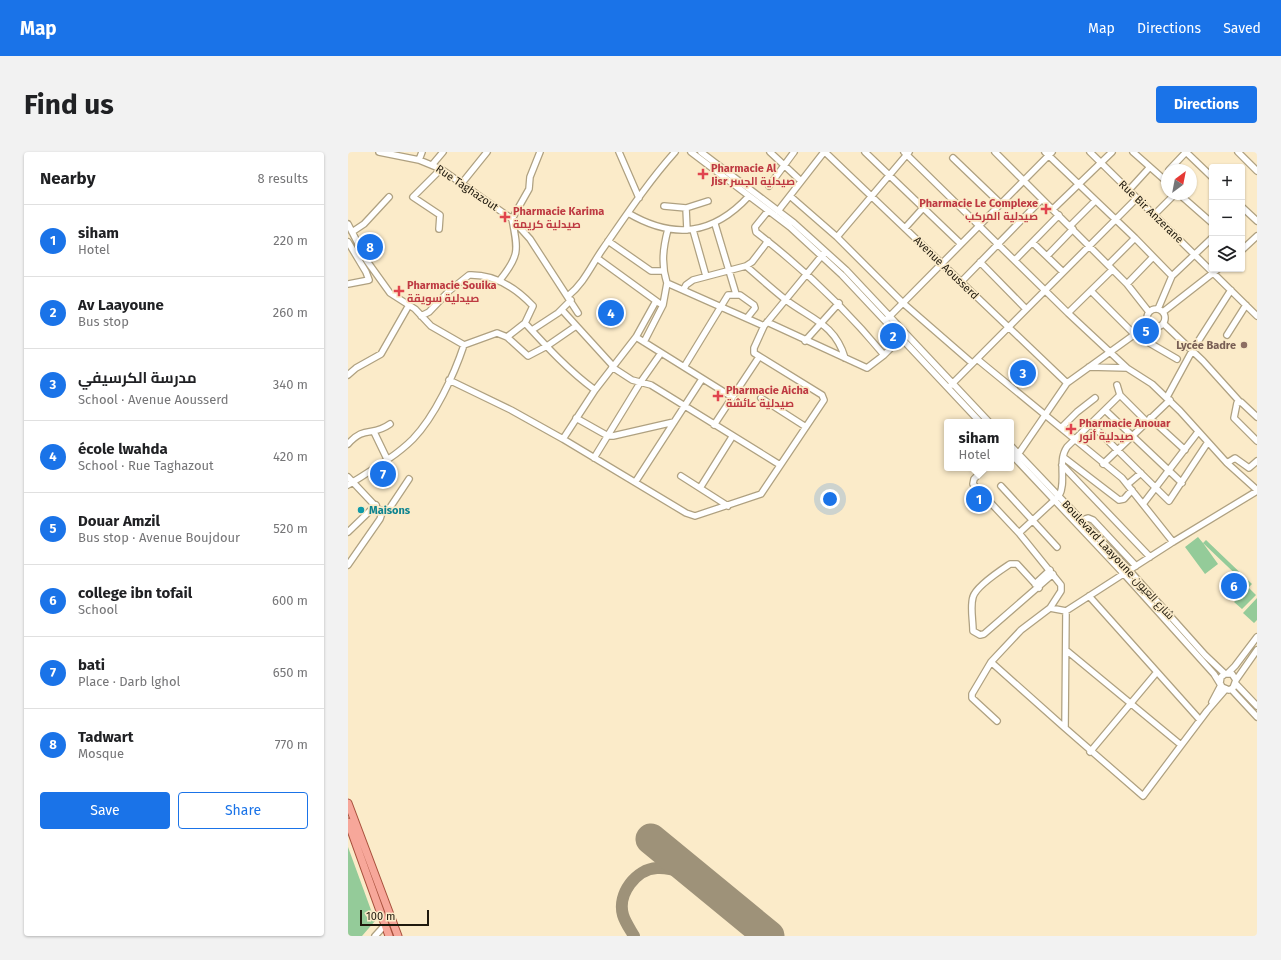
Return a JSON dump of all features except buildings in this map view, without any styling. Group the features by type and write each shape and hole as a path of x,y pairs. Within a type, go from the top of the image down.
{"main road":[{"path":"348,803 398,936"},
{"path":"348,822 389,936"}],"street":[{"name":"Rue Taghazout","path":"378,152 419,160 441,169 462,182 512,219 530,239 578,313"},
{"path":"419,160 422,152"},
{"path":"432,165 443,152"},
{"path":"462,182 488,152"},
{"path":"500,280 516,256 516,241 512,219 530,189 530,177 540,152"},
{"path":"619,152 639,198"},
{"path":"663,166 670,152"},
{"path":"532,330 562,310 569,298 587,276 608,241 628,213 675,152"},
{"path":"691,152 824,253"},
{"path":"701,152 778,211 854,278 888,318 950,385 978,419"},
{"path":"770,152 801,181"},
{"path":"769,186 794,152"},
{"path":"778,211 824,152"},
{"name":"Avenue Aousserd","path":"824,152 1067,383"},
{"path":"865,152 961,244"},
{"path":"995,152 1127,284 1149,312"},
{"name":"Rue Bir Anzerane","path":"1090,152 1257,316"},
{"path":"1053,209 1112,152"},
{"path":"1133,152 1161,176"},
{"path":"1175,164 1186,152 1209,174"},
{"path":"1238,152 1257,171"},
{"path":"838,237 907,153 1044,290 1109,352 1128,368 1152,384 1168,399 1227,463 1257,491 1173,542 1066,611 1050,608"},
{"path":"888,318 980,226 1049,153 1172,276"},
{"path":"953,158 1001,204"},
{"path":"1129,190 1150,167"},
{"path":"439,229 440,215 413,197 441,169"},
{"path":"628,213 653,225 668,229 690,230 715,224 736,211 749,196"},
{"path":"790,196 838,237 903,303 1061,428 1128,484 1173,542"},
{"path":"352,232 364,224 389,197"},
{"path":"950,385 1008,328 1088,245 1137,198"},
{"path":"961,282 1042,199"},
{"path":"1047,256 1095,200"},
{"path":"1154,215 1169,200"},
{"path":"1186,200 1209,220"},
{"path":"664,206 686,208 708,202"},
{"path":"686,208 690,230 706,276"},
{"path":"905,228 923,208"},
{"path":"1245,210 1257,221"},
{"path":"768,211 755,230 807,273 839,303 884,355"},
{"path":"1015,260 1059,215"},
{"path":"348,224 377,276 390,293 409,305 437,330 464,345"},
{"path":"715,224 736,294 754,305 755,308 747,318"},
{"path":"644,342 663,306 667,283 662,260 668,229"},
{"path":"1245,247 1257,236"},
{"path":"1068,313 1091,291 1135,238"},
{"path":"608,241 651,271 664,272"},
{"path":"684,289 693,280 746,266 752,262 768,241"},
{"path":"1164,324 1166,318 1161,310 1163,295 1172,276 1209,241"},
{"path":"348,242 366,272 369,280"},
{"path":"1033,243 1063,272"},
{"path":"450,380 563,439 636,481 686,513 695,516 728,506 761,494 824,400 822,395 758,357 754,351 766,324 824,253"},
{"path":"1127,284 1153,256"},
{"path":"597,258 663,306"},
{"path":"980,262 1026,308"},
{"path":"746,266 785,300 821,321 838,339 845,358"},
{"path":"1149,312 1161,310 1174,304 1213,273"},
{"path":"421,316 429,312 448,291 469,275 484,275 500,280 533,306 525,323 507,337"},
{"path":"348,284 369,280 377,276"},
{"path":"667,283 867,368 884,355 901,338"},
{"path":"1103,464 1168,399 1192,351 1230,290"},
{"path":"1091,291 1134,334 1178,359"},
{"path":"684,367 728,296 736,294"},
{"path":"1163,295 1174,304"},
{"path":"563,439 595,390 636,337 656,301"},
{"path":"805,341 821,321 839,303"},
{"path":"348,375 356,368 381,354 409,305"},
{"path":"1228,335 1246,305"},
{"path":"562,310 613,367 640,383 651,385 683,407 780,466"},
{"path":"1149,312 1147,319 1149,324 1155,327 1164,324"},
{"path":"888,318 901,338 985,419"},
{"path":"525,323 579,377 595,390"},
{"path":"1015,456 1045,416 1067,383 1149,324"},
{"path":"1164,324 1192,351 1240,402 1257,417"},
{"path":"350,483 387,459 408,443 422,428 450,380 464,345 494,333 507,337 527,356 547,346 576,326"},
{"path":"636,337 732,397"},
{"path":"594,458 640,383 661,353"},
{"path":"714,425 758,357"},
{"path":"1089,367 1128,368"},
{"path":"636,481 702,378"},
{"path":"1117,385 1120,395 1185,450"},
{"path":"1019,533 1057,499 1061,490 1062,465 1065,449 1120,395"},
{"path":"761,398 806,427"},
{"path":"1061,428 1070,418 1096,398"},
{"path":"1240,402 1237,403 1234,418 1257,441"},
{"path":"1105,410 1182,483"},
{"path":"576,418 608,436 619,435 674,422"},
{"path":"348,444 359,433 374,432 390,424"},
{"path":"1091,424 1170,501 1208,442"},
{"path":"374,432 387,459"},
{"path":"1143,504 1157,488 1198,432"},
{"path":"700,488 732,437"},
{"name":"Boulevard Laayoune شارع العيون","path":"1015,456 1057,499 1220,684"},
{"path":"1063,457 1119,500 1124,499 1132,490"},
{"path":"1227,463 1235,458 1249,468 1257,461"},
{"path":"1062,465 1129,533 1150,557"},
{"path":"982,471 974,479 973,484 1019,533 1060,582 1061,588 1050,608 1021,630 991,662 972,696 997,721"},
{"path":"1128,484 1141,473"},
{"path":"681,476 728,506"},
{"path":"348,477 350,483 384,511 389,508 410,479"},
{"path":"1001,486 1057,547"},
{"name":"Boulevard Laayoune شارع العيون","path":"1057,499 1082,520 1205,655 1226,673"},
{"path":"348,532 376,505"},
{"path":"348,565 380,519 381,510"},
{"path":"1082,520 1088,518 1093,520 1136,566"},
{"path":"1037,586 1015,563 1005,567 974,594 972,601 973,631 980,635 984,634 1037,586 1052,572"},
{"path":"1089,596 1200,720"},
{"path":"1065,728 1066,611"},
{"path":"1207,711 1220,684 1221,677 1235,666 1257,637"},
{"path":"1066,650 1181,745"},
{"path":"991,662 1090,752 1142,796 1207,711 1236,682 1257,650"},
{"path":"1090,752 1130,702 1157,672"},
{"path":"1226,673 1234,676 1236,682 1257,706"},
{"path":"1220,684 1229,689 1257,717"},
{"path":"375,936 385,925"}],"green space":[{"path":"1198,537 1218,564 1205,574 1185,547"},
{"path":"1206,540 1252,584 1249,587 1203,543"},
{"path":"1239,582 1245,588 1234,600 1227,594"},
{"path":"1249,588 1256,595 1242,609 1234,602"},
{"path":"1257,598 1257,620 1254,623 1243,613"},
{"path":"348,847 375,921 362,936 348,936"}],"taxiway":[{"path":"634,936 624,918 622,907 626,891 635,878 649,869 663,868 681,872 704,882"}],"runway":[{"path":"651,839 769,936"}],"place":[{"name":"Pharmacie Al Jisr صيدلية الجسر","path":"703,174"},
{"name":"Pharmacie Le Complexe صيدلية المركب","path":"1046,209"},
{"name":"Pharmacie Karima صيدلية كريمة","path":"505,217"},
{"name":"Tadwart","path":"370,247"},
{"name":"Pharmacie Souika صيدلية سويقة","path":"399,291"},
{"name":"école lwahda","path":"611,313"},
{"name":"Douar Amzil","path":"1146,331"},
{"name":"Av Laayoune","path":"893,336"},
{"name":"Lycée Badre","path":"1244,345"},
{"name":"مدرسة الكرسيفي","path":"1023,373"},
{"name":"Pharmacie Aicha صيدلية عائشة","path":"718,396"},
{"name":"Pharmacie Anouar صيدلية أنور","path":"1071,429"},
{"name":"bati","path":"383,474"},
{"name":"siham","path":"979,499"},
{"name":"Maisons","path":"361,510"},
{"name":"college ibn tofail","path":"1234,586"}]}
